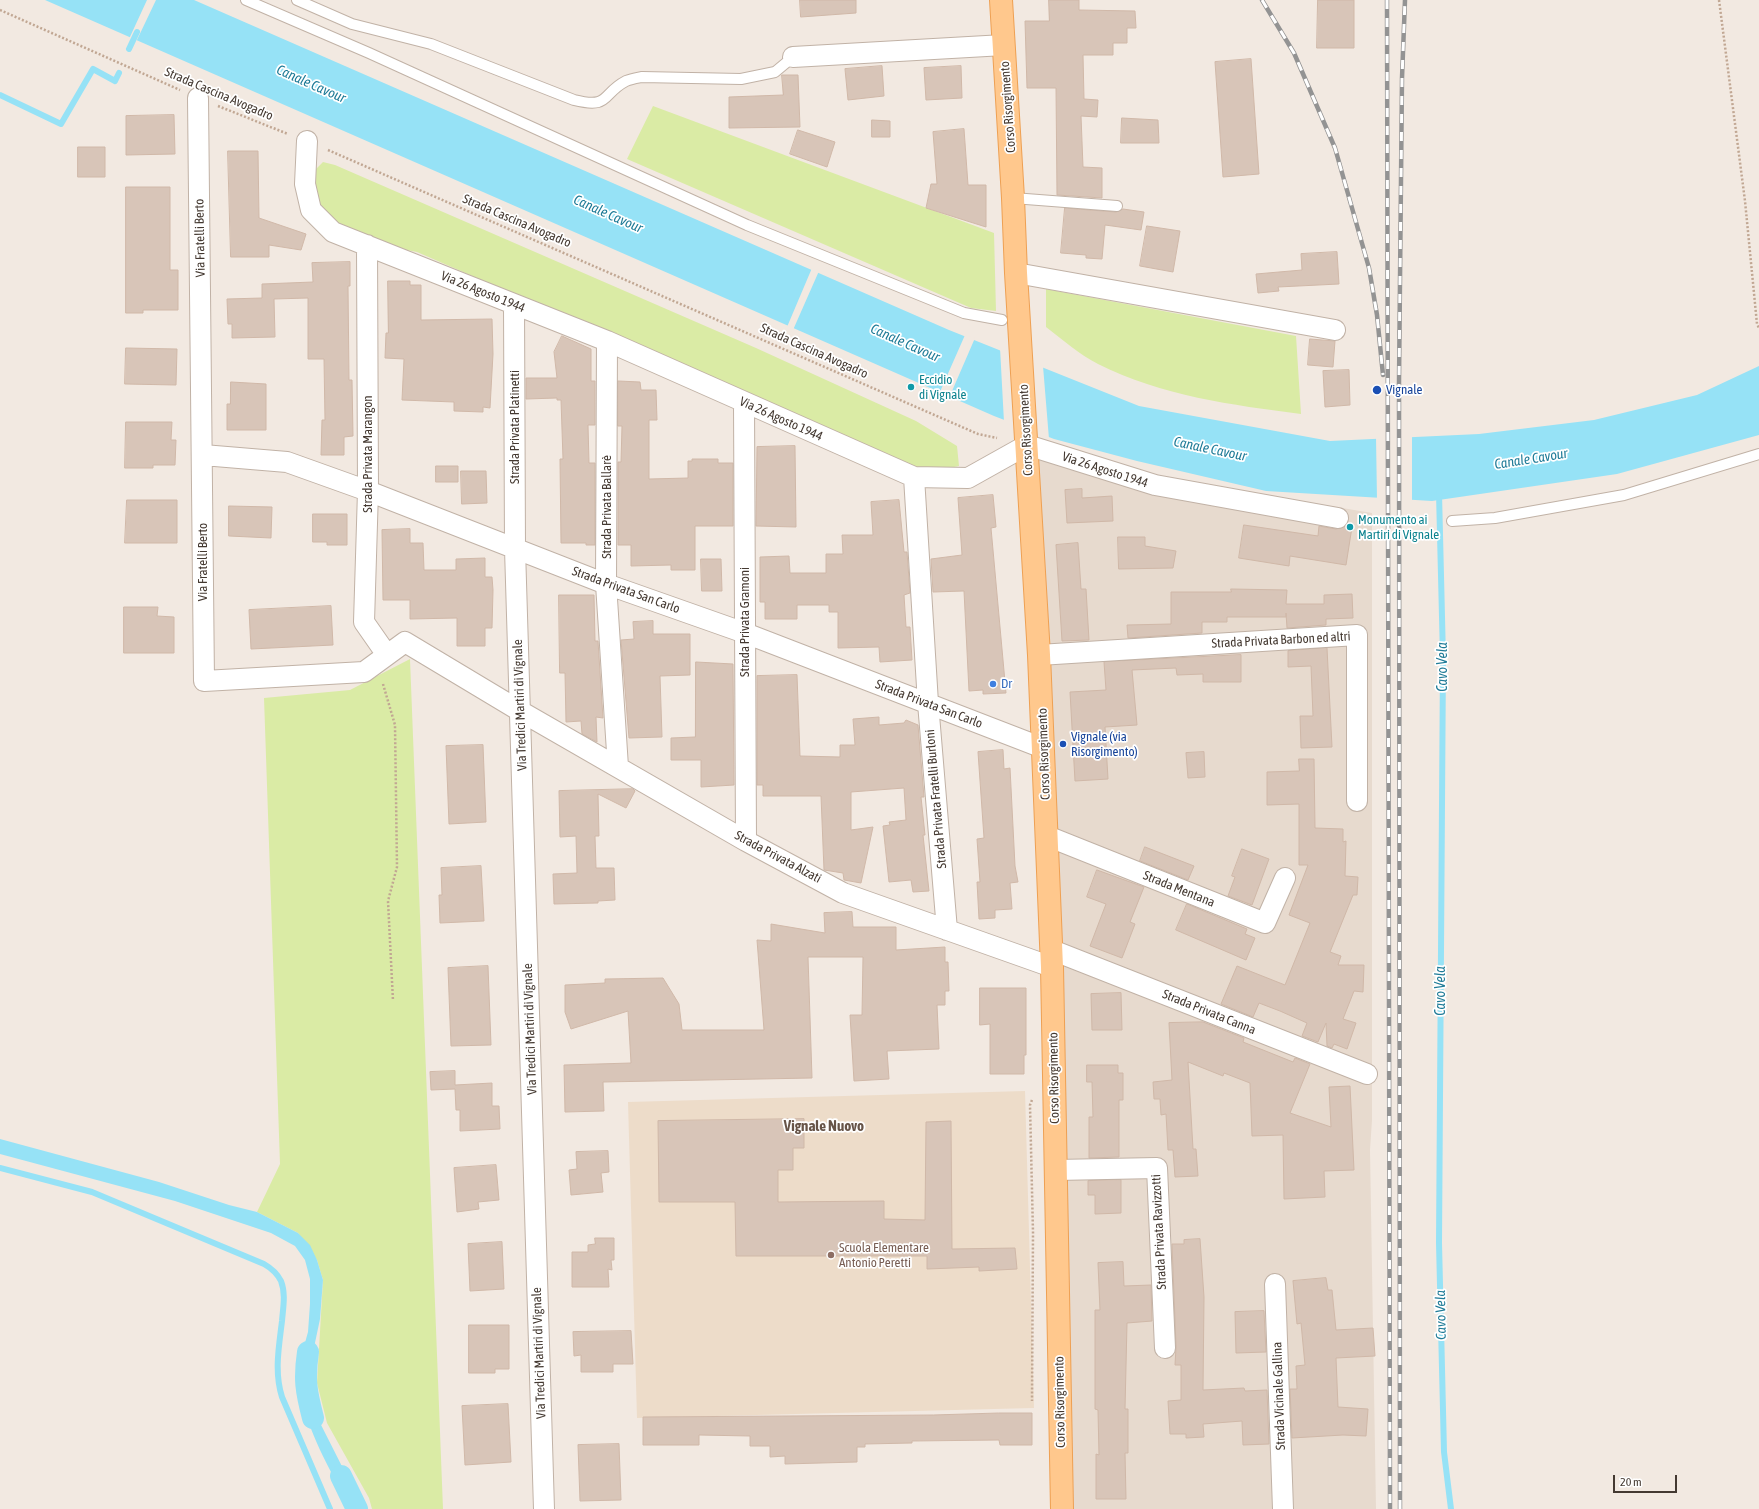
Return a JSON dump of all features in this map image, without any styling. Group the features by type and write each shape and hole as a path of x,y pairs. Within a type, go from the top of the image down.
{"main road":[{"name":"Corso Risorgimento","path":"1001,0 1016,273 1040,655 1044,748 1052,958 1062,1509"}],"street":[{"path":"793,57 1004,45"},
{"name":"Via Fratelli Berto","path":"198,98 203,455 204,681 364,672"},
{"name":"Via 26 Agosto 1944","path":"307,142 305,184 311,210 332,232 607,342 914,477 968,478 1027,440 1155,485 1338,518"},
{"name":"Strada Privata Marangon","path":"367,245 368,491 364,622 387,655"},
{"path":"1016,273 1335,330"},
{"name":"Strada Privata Platinetti","path":"514,304 515,549"},
{"name":"Strada Privata Ballarè","path":"607,342 606,584 618,767"},
{"name":"Strada Privata Gramoni","path":"744,403 746,841"},
{"name":"Strada Privata San Carlo","path":"203,455 287,462 368,491 606,584 745,633 1044,748"},
{"name":"Strada Privata Fratelli Burloni","path":"914,477 928,703 947,930"},
{"name":"Via Tredici Martiri di Vignale","path":"515,549 544,1509"},
{"name":"Strada Privata Barbon ed altri","path":"1040,655 1357,635 1357,801"},
{"path":"364,672 405,642 520,711"},
{"name":"Strada Privata Alzati","path":"520,711 746,841 843,893 947,930 1052,958"},
{"name":"Strada Mentana","path":"1047,836 1265,923 1285,878"},
{"name":"Strada Privata Canna","path":"1052,958 1367,1074"},
{"name":"Strada Privata Ravizzotti","path":"1056,1170 1157,1168 1165,1348"},
{"name":"Strada Vicinale Gallina","path":"1276,1284 1283,1509"}],"lane":[{"path":"246,0 369,53 747,225 964,313 1002,320"},
{"path":"297,0 352,24 431,44 560,95 589,104 600,103 626,81 642,77 742,79 775,72 793,57"},
{"path":"1013,198 1117,206"},
{"path":"1452,521 1495,518 1624,494 1759,454"}],"path":[{"path":"1719,0 1745,201 1757,324 1759,328"},
{"name":"Strada Cascina Avogadro","path":"0,10 132,67 198,98 307,142 599,267 978,434 1027,440"},
{"path":"364,672 382,679 395,725 397,867 388,901 393,1001"}],"shaded area":[{"path":"1035,441 1157,477 1372,513 1372,1120 1370,1150 1376,1509 1067,1509"},
{"name":"Scuola Elementare Antonio Peretti","path":"1025,1091 1034,1408 637,1418 628,1102"}],"green space":[{"path":"653,106 994,233 996,311 971,308 627,159"},
{"path":"323,162 335,165 756,348 916,421 957,446 959,466 936,471 915,468 417,252 381,245 337,225 325,216 315,197 314,171"},
{"path":"1046,289 1296,336 1301,414 1223,403 1172,392 1122,375 1098,364 1078,352 1046,327"},
{"path":"410,659 443,1509 372,1509 369,1498 327,1423 317,1383 323,1280 317,1260 298,1233 257,1212 280,1164 264,698 350,690"}],"water":[{"name":"Canale Cavour","path":"45,0 194,0 949,330 1139,406 1330,441 1479,434 1594,420 1697,395 1759,366 1759,435 1617,474 1432,501 1266,491 1137,461 1054,439 994,416"},
{"path":"0,1139 159,1182 229,1205 257,1212 298,1233 310,1245 317,1260 323,1280 320,1319 312,1357 312,1382 299,1381 301,1357 308,1332 310,1279 305,1260 295,1246 271,1233 175,1201 0,1154"},
{"path":"299,1389 310,1389 315,1413 359,1500 349,1504 334,1477 313,1434"}],"pier":[{"path":"147,0 156,0 136,42 129,39"},
{"path":"812,268 819,271 793,330 787,327"},
{"path":"965,335 975,338 949,398 939,394"},
{"path":"1000,348 1043,366 1049,439 1004,422"},
{"path":"1412,435 1412,502 1377,500 1376,437"}],"building":[{"path":"800,0 856,0 856,13 801,17"},
{"path":"1049,0 1079,0 1079,10 1135,11 1136,28 1127,28 1127,43 1113,43 1113,55 1083,55 1084,99 1098,100 1097,117 1081,116 1083,167 1102,168 1102,198 1057,195 1056,88 1027,88 1025,21 1049,21"},
{"path":"1318,0 1354,0 1354,48 1317,48"},
{"path":"1251,59 1259,174 1223,177 1215,62"},
{"path":"882,66 884,96 848,100 845,69"},
{"path":"961,66 962,98 926,100 924,68"},
{"path":"782,75 798,75 800,127 729,128 729,97 783,95"},
{"path":"174,115 175,154 126,155 126,116"},
{"path":"1122,118 1158,120 1159,143 1121,143"},
{"path":"872,120 890,121 890,137 872,137"},
{"path":"964,129 968,185 986,185 986,227 926,208 931,184 937,184 933,132"},
{"path":"798,130 835,142 827,167 790,154"},
{"path":"78,147 105,147 105,177 78,177"},
{"path":"228,151 258,151 259,218 306,234 301,250 269,245 269,257 231,257"},
{"path":"126,187 170,187 170,270 178,270 178,310 143,310 143,313 126,313"},
{"path":"1065,208 1116,212 1123,209 1144,212 1141,230 1105,225 1102,259 1086,258 1086,255 1061,253"},
{"path":"1147,226 1180,231 1173,272 1140,266"},
{"path":"1337,252 1339,284 1278,287 1279,291 1258,293 1256,274 1302,270 1301,254"},
{"path":"350,262 350,286 348,286 349,380 352,380 353,436 344,437 344,455 321,455 322,420 325,420 324,359 308,359 308,298 274,299 275,337 232,338 232,324 228,324 227,299 262,298 262,284 313,282 312,263"},
{"path":"388,281 410,281 410,285 421,285 421,320 492,319 493,354 490,408 483,407 483,412 454,411 454,402 402,400 404,359 385,358 386,333 388,333"},
{"path":"562,336 591,349 591,381 595,381 595,425 588,425 589,463 595,463 595,545 586,545 586,543 561,543 560,459 563,459 561,400 557,400 557,398 526,399 526,378 557,378 554,352"},
{"path":"1310,339 1335,341 1333,367 1308,365"},
{"path":"126,348 177,349 176,385 125,384"},
{"path":"1349,370 1350,405 1325,407 1323,371"},
{"path":"618,381 640,382 641,390 656,390 657,420 649,420 649,479 688,478 688,461 692,461 692,459 718,459 718,463 733,463 733,526 695,526 695,570 671,570 671,565 631,566 631,545 618,545 618,462 621,462 622,426 618,426"},
{"path":"231,382 266,384 266,430 227,430 227,404 230,404"},
{"path":"126,422 172,422 171,440 176,440 175,465 153,465 153,468 125,468"},
{"path":"795,446 796,527 756,526 757,447"},
{"path":"436,466 458,466 458,482 436,482"},
{"path":"461,471 486,471 487,503 462,504"},
{"path":"1082,489 1082,498 1112,496 1113,521 1067,523 1065,490"},
{"path":"993,495 996,527 991,528 1006,693 983,694 983,690 969,691 964,591 933,592 931,559 962,555 958,498"},
{"path":"127,500 177,500 177,543 125,543"},
{"path":"899,500 904,552 907,552 910,593 904,595 906,627 910,627 912,660 880,662 879,647 838,648 838,612 829,612 829,605 797,605 797,619 765,619 765,602 760,602 760,557 789,556 790,573 826,573 826,554 843,554 842,535 873,535 871,502"},
{"path":"229,506 272,507 271,538 229,536"},
{"path":"313,514 347,514 347,545 327,545 327,542 313,542"},
{"path":"1244,525 1318,536 1319,526 1336,529 1346,526 1352,527 1346,565 1290,556 1289,566 1239,558"},
{"path":"410,529 410,543 423,543 424,570 456,570 456,559 485,558 485,577 492,577 493,590 492,628 485,628 485,646 457,646 457,618 410,619 410,600 383,600 382,530"},
{"path":"1118,537 1145,537 1145,546 1176,551 1173,568 1119,569"},
{"path":"1078,543 1081,589 1086,589 1089,640 1062,641 1056,545"},
{"path":"701,559 721,559 722,591 702,591"},
{"path":"1231,589 1287,590 1286,604 1324,604 1324,595 1352,594 1353,618 1326,619 1326,625 1287,628 1286,613 1286,617 1227,617 1227,622 1202,622 1202,633 1128,638 1127,625 1171,624 1171,592 1231,592"},
{"path":"559,595 594,595 595,641 598,641 603,718 596,717 597,742 582,734 581,721 566,722 565,673 560,673"},
{"path":"331,606 333,645 251,649 249,610"},
{"path":"124,607 158,607 157,616 174,617 174,653 124,653"},
{"path":"653,621 653,634 690,634 690,675 660,676 662,737 629,738 621,640 634,639 633,622"},
{"path":"1327,648 1332,747 1301,748 1300,716 1313,716 1311,666 1288,667 1288,651"},
{"path":"1241,655 1241,682 1203,682 1203,674 1177,675 1176,668 1132,670 1137,725 1105,727 1108,779 1075,781 1070,692 1106,690 1104,662"},
{"path":"696,662 733,664 734,785 701,787 701,760 671,760 671,738 695,737"},
{"path":"797,675 800,756 840,757 840,745 855,745 853,719 879,717 879,725 904,723 906,720 918,725 924,797 921,797 925,835 923,835 929,891 913,892 911,880 889,882 883,826 890,825 889,822 906,820 904,788 851,792 851,830 873,827 861,883 844,880 843,873 824,870 821,796 763,796 763,785 757,785 757,676"},
{"path":"483,745 486,822 449,824 446,746"},
{"path":"1003,750 1004,769 1010,768 1015,866 1018,882 1010,883 1012,909 995,910 995,918 979,919 977,882 980,882 977,839 984,838 978,752"},
{"path":"1204,752 1205,777 1188,778 1186,753"},
{"path":"1299,759 1314,759 1315,828 1343,829 1343,842 1346,841 1345,876 1358,877 1357,895 1353,895 1330,952 1341,956 1338,965 1364,965 1363,992 1354,991 1343,1019 1356,1023 1347,1049 1334,1044 1332,1048 1327,1046 1326,1023 1318,1042 1302,1036 1307,1023 1280,1011 1259,1003 1253,1017 1221,1004 1237,966 1285,985 1310,923 1289,915 1308,865 1299,865 1299,804 1267,805 1267,772 1299,771"},
{"path":"633,789 635,791 626,808 598,794 599,836 595,836 596,868 614,868 615,900 598,901 598,903 554,904 553,874 577,873 576,836 560,837 559,791"},
{"path":"1145,847 1194,866 1188,880 1140,861"},
{"path":"1242,849 1269,859 1252,905 1228,896 1235,877 1232,876"},
{"path":"481,866 484,921 440,923 439,895 442,895 441,868"},
{"path":"1097,870 1144,887 1130,922 1135,924 1122,958 1090,946 1106,904 1087,897"},
{"path":"1187,904 1247,929 1245,934 1255,938 1246,960 1176,930"},
{"path":"852,912 853,927 896,927 896,950 945,947 945,962 948,962 949,991 945,991 945,1005 937,1005 939,1049 887,1051 889,1079 854,1081 850,1015 862,1015 863,957 808,957 812,1078 603,1082 604,1111 565,1112 564,1065 631,1063 628,1011 571,1029 565,1012 565,985 605,983 605,979 663,978 679,1004 682,1030 764,1030 757,940 771,941 771,924 825,933 824,913"},
{"path":"488,966 491,1045 451,1046 448,968"},
{"path":"980,988 1026,988 1026,1055 1024,1055 1024,1074 990,1074 990,1024 980,1025"},
{"path":"1121,993 1122,1030 1092,1030 1091,994"},
{"path":"1203,1022 1244,1038 1243,1042 1293,1062 1295,1058 1310,1064 1290,1113 1331,1127 1329,1087 1350,1086 1354,1170 1324,1171 1325,1197 1284,1199 1283,1135 1252,1136 1250,1083 1224,1073 1223,1076 1188,1062 1193,1149 1196,1149 1198,1176 1175,1177 1173,1150 1168,1150 1166,1114 1161,1115 1160,1099 1154,1099 1153,1082 1172,1080 1169,1023"},
{"path":"1087,1065 1118,1065 1118,1073 1123,1073 1123,1100 1119,1100 1119,1157 1089,1158 1089,1117 1093,1117 1092,1082 1087,1082"},
{"path":"455,1071 455,1085 492,1083 492,1106 499,1106 500,1129 460,1131 460,1110 456,1110 455,1089 431,1090 430,1072"},
{"path":"804,1119 804,1148 793,1148 793,1170 778,1170 778,1202 884,1201 884,1219 925,1220 926,1122 951,1121 952,1249 1015,1248 1017,1269 979,1271 979,1267 927,1269 927,1256 736,1256 735,1202 659,1202 658,1121"},
{"path":"608,1151 609,1172 601,1173 603,1192 571,1195 569,1170 577,1169 576,1152"},
{"path":"496,1165 499,1200 478,1202 479,1209 457,1212 454,1168"},
{"path":"1121,1180 1121,1213 1095,1214 1095,1195 1088,1195 1088,1181"},
{"path":"595,1238 614,1238 614,1260 611,1260 612,1270 608,1269 609,1287 572,1287 572,1252 588,1252 588,1245 595,1244"},
{"path":"1200,1239 1204,1297 1203,1390 1244,1388 1245,1391 1267,1390 1269,1444 1243,1445 1242,1421 1203,1424 1204,1437 1186,1438 1186,1434 1170,1434 1168,1401 1181,1400 1181,1365 1175,1365 1176,1347 1172,1244 1184,1244 1184,1240"},
{"path":"502,1242 504,1289 470,1291 468,1244"},
{"path":"1123,1262 1124,1286 1151,1285 1152,1321 1127,1323 1125,1409 1128,1409 1128,1453 1125,1453 1126,1499 1096,1499 1096,1454 1099,1455 1098,1410 1095,1409 1095,1310 1100,1310 1098,1263"},
{"path":"1326,1278 1328,1290 1332,1290 1336,1330 1373,1328 1375,1356 1336,1358 1338,1407 1368,1409 1366,1436 1343,1435 1292,1438 1290,1389 1297,1389 1296,1366 1305,1365 1301,1323 1297,1324 1293,1281"},
{"path":"1264,1311 1266,1352 1236,1353 1235,1312"},
{"path":"469,1325 509,1325 509,1369 495,1369 495,1373 469,1373"},
{"path":"631,1331 633,1364 613,1364 613,1372 581,1372 581,1355 574,1356 573,1332"},
{"path":"508,1404 511,1462 465,1465 462,1406"},
{"path":"1032,1413 1032,1445 1000,1445 999,1440 912,1441 912,1443 865,1444 865,1447 857,1447 857,1462 785,1464 785,1456 770,1457 770,1446 750,1446 750,1436 699,1435 699,1445 643,1445 643,1417 933,1415"},
{"path":"619,1444 621,1500 580,1501 578,1445"}],"waterway":[{"path":"129,49 137,32"},
{"path":"0,95 61,124 93,69 115,81 119,73"},
{"name":"Cavo Vela","path":"1439,493 1443,658 1439,1243 1444,1452 1451,1509"},
{"path":"0,1168 92,1192 264,1264 274,1271 281,1281 284,1296 278,1359 278,1378 282,1397 330,1509"},
{"path":"308,1352 306,1385 313,1418"},
{"path":"341,1476 357,1509"}],"railway":[{"path":"1262,0 1294,53 1335,148 1369,268 1377,315 1383,375"},
{"path":"1387,0 1390,1509"},
{"path":"1400,1509 1399,382 1402,78 1405,0"}],"place":[{"name":"Eccidio di Vignale","path":"911,387"},
{"name":"Vignale","path":"1377,390"},
{"name":"Monumento ai Martiri di Vignale","path":"1350,527"},
{"name":"Dr","path":"993,684"},
{"name":"Vignale (via Risorgimento)","path":"1063,744"},
{"name":"Scuola Elementare Antonio Peretti","path":"831,1255"}],"district":[{"name":"Vignale Nuovo","path":"824,1126"}]}
